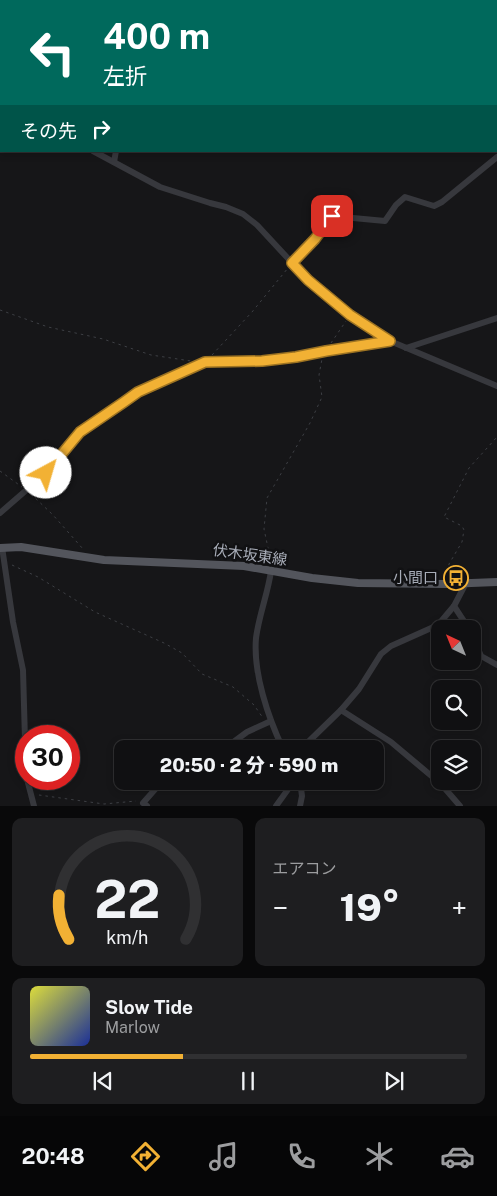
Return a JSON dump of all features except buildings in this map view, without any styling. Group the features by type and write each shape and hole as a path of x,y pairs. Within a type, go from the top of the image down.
{"main road":[{"name":"伏木坂東線","path":"1,548 21,547 104,560 215,563 358,583 446,584 497,582"}],"street":[{"path":"95,152 160,187 243,214 257,225 308,280 350,315 390,341 497,386"},
{"path":"114,162 116,152"},
{"path":"292,263 315,239 332,216 385,221 396,205 405,197 434,206 442,202 497,157"},
{"path":"406,348 497,318"},
{"path":"0,513 46,473 80,432 138,392 205,362 262,361 390,341"},
{"path":"1,548 5,561 23,670 25,725"},
{"path":"271,570 269,587 256,638 257,667 269,722 278,740"},
{"path":"310,740 341,710 359,689 382,654 391,646 438,625 454,606 466,583"},
{"path":"454,606 463,620"},
{"path":"481,656 497,666"},
{"path":"341,710 391,742 441,784 460,806"},
{"path":"236,740 247,732 269,722"},
{"path":"30,790 34,806"},
{"path":"145,805 155,790"},
{"path":"276,806 288,790"},
{"path":"300,806 301,790"}],"path":[{"path":"0,310 48,327 103,339 151,355 205,362 252,312 292,263"},
{"path":"271,570 270,553 264,529 267,498 310,423 322,397 319,375 320,364 326,351 350,315"},
{"path":"446,584 449,564 462,542 464,530 462,526 444,517 469,468 497,437"},
{"path":"0,471 26,490 74,538 90,557"},
{"path":"5,561 95,612 182,653 202,674 233,687 254,705 269,722"},
{"path":"31,794 104,804 124,805 132,800 145,805"}],"place":[{"name":"小間口","path":"456,578"}],"route":[{"path":"46,473 80,432 138,392 205,362 262,361 390,341 350,315 308,280 292,263 315,239 332,216"}]}
